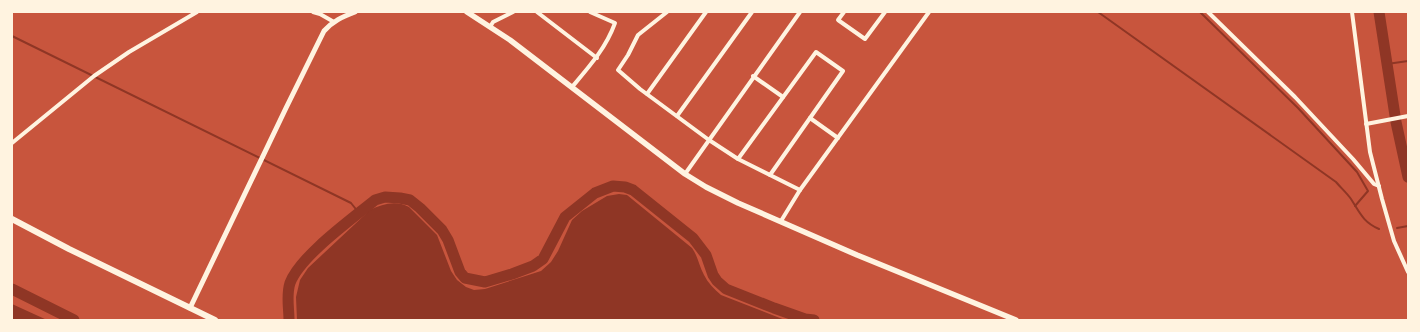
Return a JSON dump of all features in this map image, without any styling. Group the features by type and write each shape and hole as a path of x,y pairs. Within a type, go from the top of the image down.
{"main road":[{"path":"467,12 510,40 685,174 706,187 738,203 883,266 1016,320"},
{"path":"12,219 69,249 215,320"}],"street":[{"path":"12,143 93,77 129,52 197,12"},
{"path":"313,12 320,14 334,22"},
{"path":"190,308 324,31 340,18 355,12"},
{"path":"490,27 492,22 513,12"},
{"path":"538,12 597,58"},
{"path":"572,87 597,58 611,35 615,23 590,12"},
{"path":"667,12 638,36 618,70 647,94 709,140 738,159 800,190"},
{"path":"647,94 706,12"},
{"path":"677,116 752,12"},
{"path":"685,174 800,12"},
{"path":"844,12 838,20 865,39 885,12"},
{"path":"1208,12 1295,97 1353,159 1374,184 1379,186"},
{"path":"1352,12 1368,124 1370,152 1394,241 1408,272"},
{"path":"781,221 800,190 927,13"},
{"path":"738,159 816,52 843,71 770,175"},
{"path":"754,76 783,98"},
{"path":"1368,124 1408,116"},
{"path":"810,118 838,138"}],"shaded area":[{"path":"619,194 627,195 692,248 696,254 702,272 711,286 721,295 785,320 297,320 296,297 300,280 308,268 370,210 375,208 394,203 409,207 437,235 451,271 457,280 466,287 474,290 485,289 541,271 551,262 558,251 572,220 582,211 607,196"},
{"path":"12,304 47,320 12,320"}],"waterway":[{"path":"1098,12 1336,182 1349,197 1365,220 1379,229"},
{"path":"1200,12 1298,108 1357,172 1368,191 1355,206"},
{"path":"1379,12 1396,122 1408,177"},
{"path":"12,36 351,203 359,213"},
{"path":"1387,64 1408,61"},
{"path":"289,320 288,292 290,283 296,272 304,261 328,238 375,200 385,197 410,200 442,230 448,240 460,272 465,278 485,282 533,266 543,259 565,217 595,193 613,186 625,187 633,190 693,238 706,255 713,275 726,289 805,319 814,320"},
{"path":"1397,228 1408,226"},
{"path":"12,289 74,320"}]}
